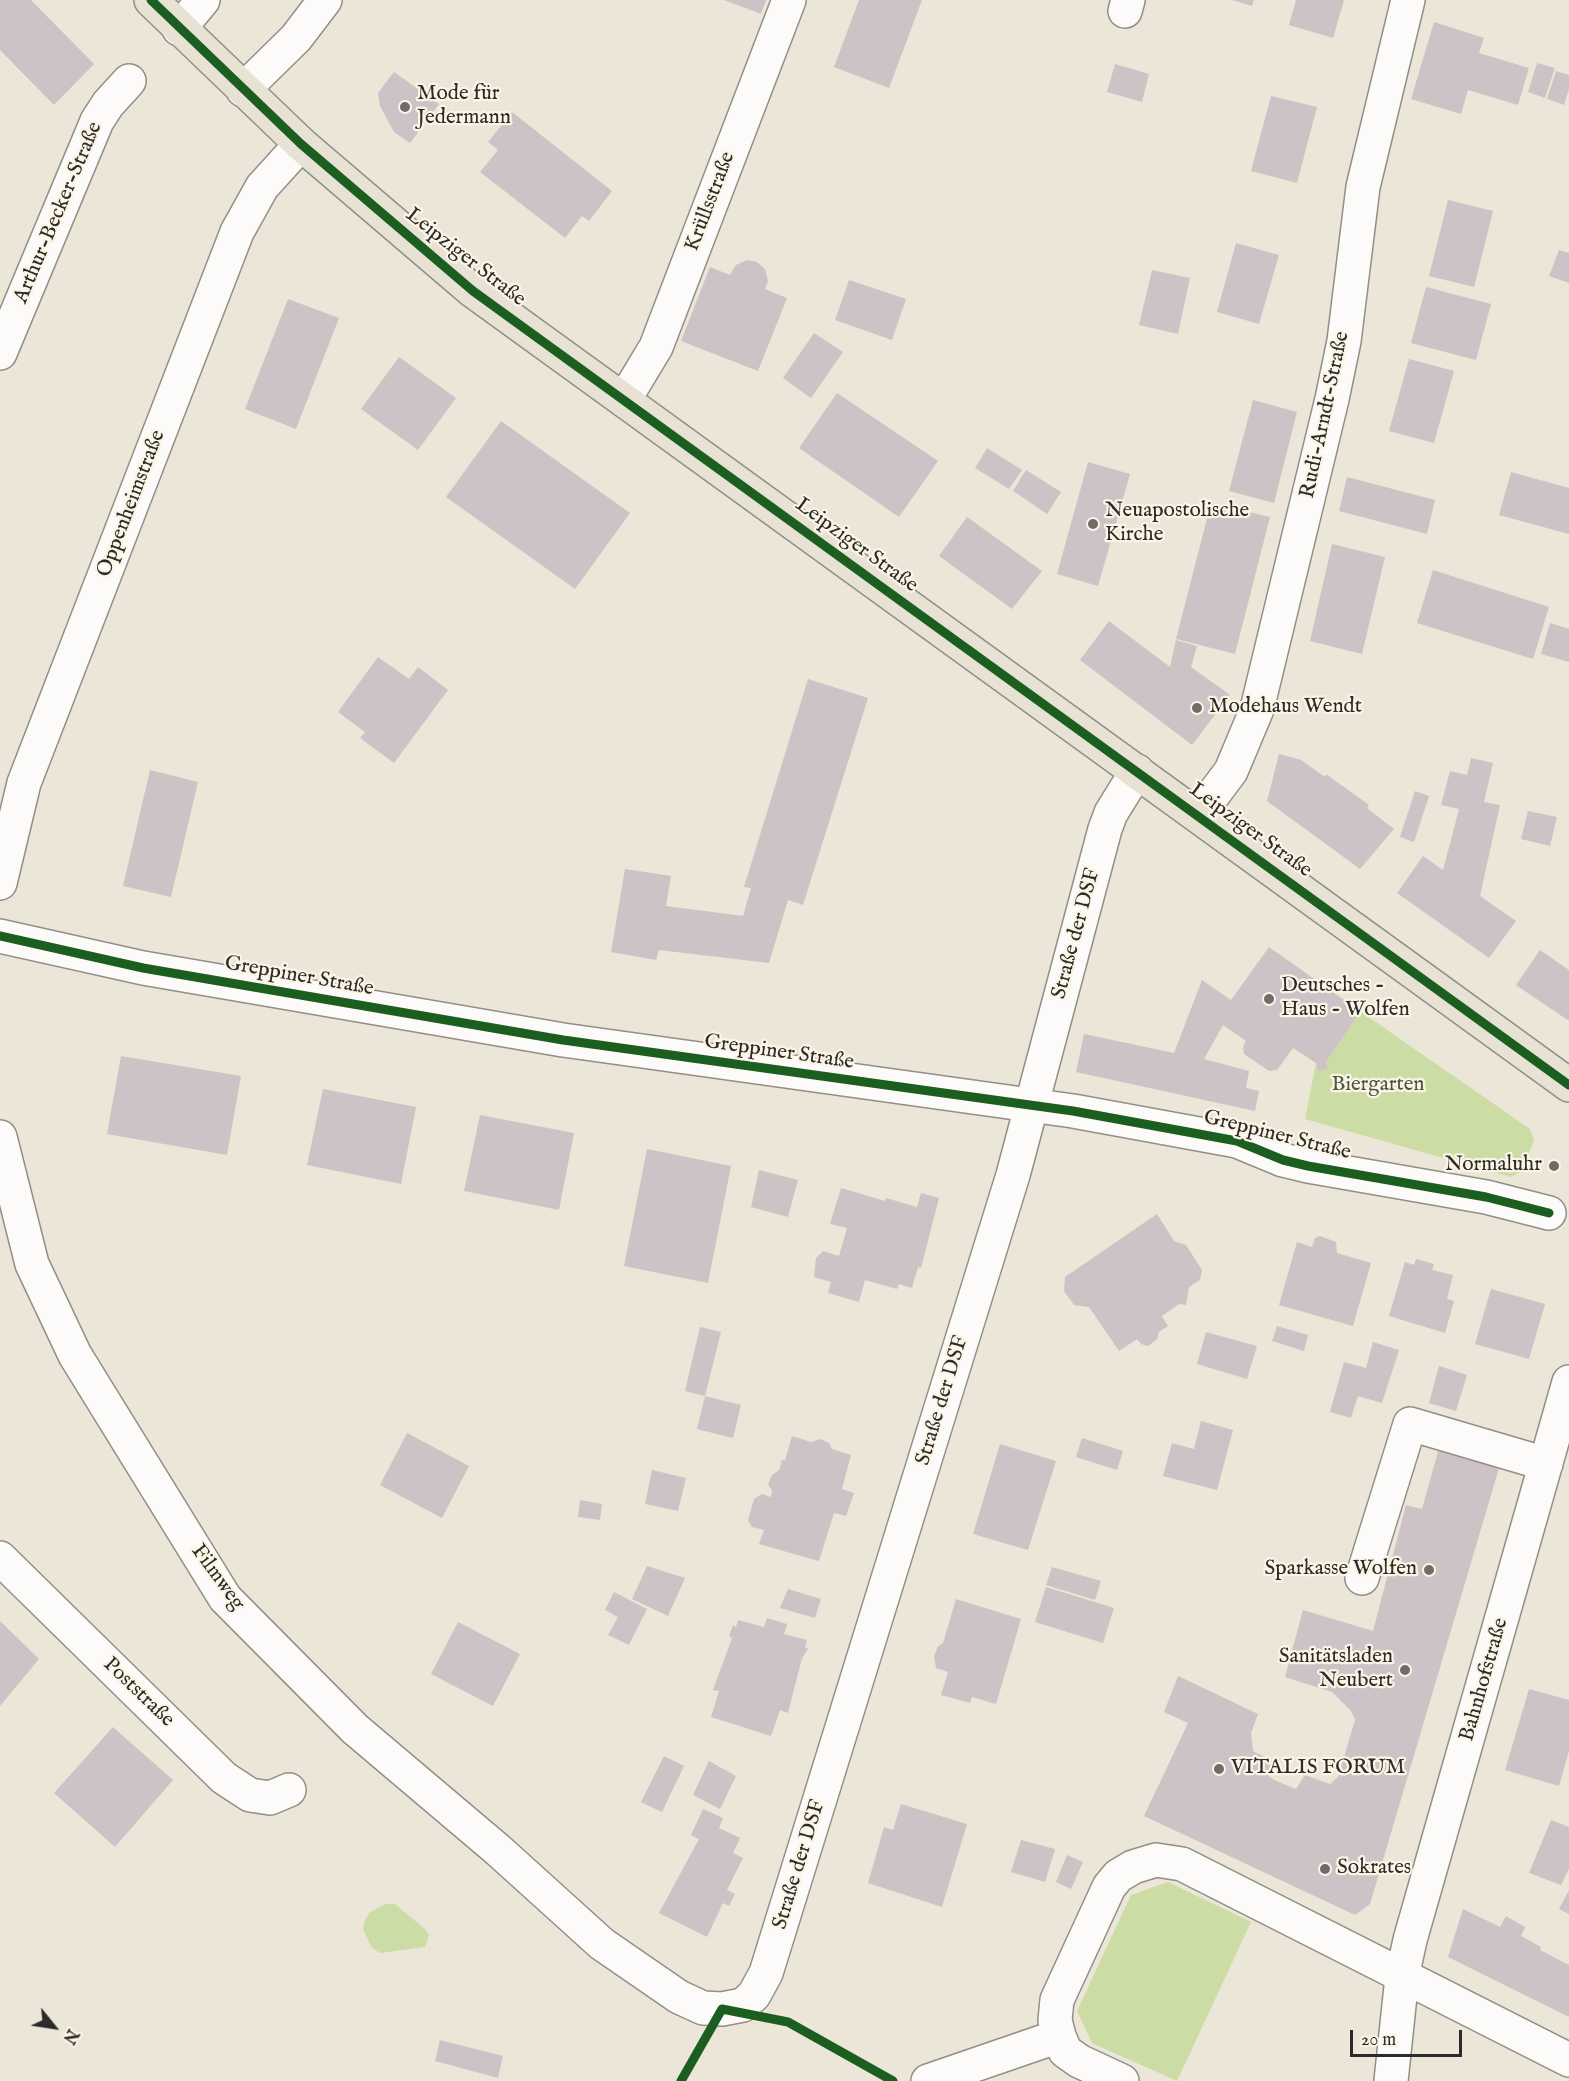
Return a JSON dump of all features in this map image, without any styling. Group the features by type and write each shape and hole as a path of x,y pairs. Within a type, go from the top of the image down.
{"main road":[{"name":"Leipziger Straße","path":"151,0 301,144 473,291 1569,1085"}],"street":[{"path":"179,28 203,0"},
{"path":"243,90 296,38 325,0"},
{"name":"Krüllsstraße","path":"624,400 656,347 789,0"},
{"name":"Rudi-Arndt-Straße","path":"1198,815 1231,771 1257,709 1332,399 1344,341 1363,187 1408,0"},
{"name":"Arthur-Becker-Straße","path":"0,353 96,121 129,81"},
{"name":"Oppenheimstraße","path":"0,883 24,783 237,232 262,187 301,144"},
{"name":"Straße der DSF","path":"602,1944 679,1997 703,2008 722,2009 743,2005 754,1995 766,1973 1013,1175 1105,829 1111,813 1137,771"},
{"name":"Greppiner Straße","path":"0,936 143,968 563,1040 1031,1106 1237,1141 1283,1160 1308,1166 1486,1197 1549,1213"},
{"name":"Filmweg","path":"0,1137 32,1264 75,1355 225,1598 355,1729 498,1850 602,1944"},
{"name":"Bahnhofstraße","path":"1391,2081 1402,1977 1410,1940 1569,1382"},
{"path":"1362,1578 1410,1424 1546,1464"},
{"name":"Poststraße","path":"0,1558 224,1778 250,1794 270,1798 289,1790"},
{"path":"1122,2081 1079,2061 1065,2051 1055,2020 1057,2000 1109,1887 1118,1876 1132,1867 1156,1860 1182,1864 1569,2060"},
{"path":"928,2081 1059,2036"}],"green space":[{"name":"Biergarten","path":"1354,1007 1530,1129 1534,1141 1522,1171 1511,1177 1305,1119 1316,1063 1318,1071 1328,1069 1326,1062 1356,1018"},
{"path":"1168,1882 1251,1922 1177,2081 1092,2043 1077,2011 1131,1895"},
{"path":"386,1904 395,1904 426,1930 429,1935 425,1947 380,1953 372,1948 363,1929 365,1920 370,1912"}],"building":[{"path":"0,0 31,0 94,64 54,105 0,50"},
{"path":"724,0 766,0 761,14"},
{"path":"859,0 922,0 889,88 834,67"},
{"path":"1232,0 1254,0 1252,6"},
{"path":"1296,0 1344,0 1333,38 1289,25"},
{"path":"1434,22 1484,38 1479,53 1529,68 1518,105 1468,90 1461,114 1411,99"},
{"path":"1537,63 1555,68 1545,98 1528,92"},
{"path":"1115,64 1149,74 1142,102 1107,92"},
{"path":"1556,71 1569,75 1569,89 1564,105 1547,99"},
{"path":"394,72 439,104 410,143 394,132 380,106 378,93"},
{"path":"1271,96 1317,107 1297,183 1251,171"},
{"path":"512,112 612,191 589,221 582,216 565,238 480,172 498,150 488,142"},
{"path":"1448,200 1493,211 1474,287 1429,276"},
{"path":"1236,243 1279,255 1259,324 1217,312"},
{"path":"1559,250 1569,253 1569,283 1549,276"},
{"path":"747,260 757,262 765,269 768,281 765,289 787,298 758,371 681,341 710,267 730,275 736,265"},
{"path":"1152,270 1190,278 1178,334 1139,325"},
{"path":"849,280 906,299 892,340 835,320"},
{"path":"1426,287 1491,304 1476,360 1411,343"},
{"path":"288,299 339,318 296,429 245,409"},
{"path":"814,333 843,352 811,398 783,378"},
{"path":"399,357 456,398 418,450 361,409"},
{"path":"1409,359 1454,371 1434,443 1389,431"},
{"path":"837,393 938,461 899,517 799,448"},
{"path":"1253,400 1297,412 1274,503 1229,491"},
{"path":"501,421 630,513 575,589 446,497"},
{"path":"987,448 1022,470 1009,489 975,468"},
{"name":"Neuapostolische Kirche","path":"1088,462 1130,474 1098,586 1057,574"},
{"path":"1026,470 1061,492 1047,514 1013,491"},
{"path":"1511,472 1569,488 1569,534 1499,515"},
{"path":"1347,477 1435,500 1427,534 1339,511"},
{"path":"1211,503 1270,517 1235,654 1176,639"},
{"path":"967,517 1042,571 1012,609 939,556"},
{"path":"1332,544 1385,557 1362,654 1310,641"},
{"path":"1433,570 1549,607 1533,659 1417,623"},
{"path":"1109,621 1170,667 1176,640 1197,646 1191,667 1230,695 1192,745 1080,660"},
{"path":"1550,623 1569,629 1569,662 1541,654"},
{"path":"378,657 409,679 418,667 448,690 394,763 360,738 365,732 338,712"},
{"path":"808,679 868,698 803,905 788,900 769,963 659,950 656,960 611,952 625,869 671,876 666,906 743,916 751,888 744,887"},
{"path":"1279,754 1301,760 1325,777 1326,774 1369,805 1367,808 1394,829 1360,869 1267,801"},
{"path":"1471,758 1493,763 1484,802 1500,805 1480,896 1516,921 1489,958 1397,893 1423,856 1443,870 1459,809 1441,805 1450,771 1467,775"},
{"path":"150,770 198,782 171,897 123,886"},
{"path":"1415,791 1429,796 1414,842 1400,837"},
{"path":"1528,811 1557,817 1550,846 1521,839"},
{"path":"1269,947 1354,1007 1356,1018 1326,1062 1328,1069 1318,1071 1316,1063 1293,1048 1277,1070 1269,1071 1244,1054 1243,1047 1246,1041 1223,1025 1204,1059 1249,1071 1246,1088 1259,1091 1255,1111 1076,1072 1084,1034 1174,1053 1202,980 1231,1000"},
{"path":"1540,950 1569,970 1569,1021 1516,985"},
{"path":"121,1056 241,1076 227,1155 107,1134"},
{"path":"323,1089 416,1107 401,1184 307,1165"},
{"path":"480,1115 574,1133 559,1210 464,1191"},
{"path":"647,1149 731,1166 708,1283 624,1266"},
{"path":"759,1170 798,1180 788,1217 751,1207"},
{"path":"841,1188 885,1201 886,1198 917,1207 921,1193 939,1198 921,1268 918,1267 912,1288 899,1284 897,1289 865,1280 859,1302 828,1293 831,1282 814,1277 816,1258 823,1251 839,1256 847,1228 830,1224"},
{"path":"1157,1214 1174,1241 1186,1245 1202,1270 1200,1280 1189,1287 1186,1305 1179,1304 1162,1316 1168,1326 1159,1332 1157,1339 1148,1346 1141,1344 1137,1339 1119,1351 1089,1307 1074,1305 1064,1291 1065,1277"},
{"path":"1320,1236 1336,1242 1337,1253 1371,1263 1353,1326 1279,1305 1297,1242 1312,1247 1315,1238"},
{"path":"1416,1259 1434,1264 1432,1270 1453,1275 1447,1299 1454,1301 1445,1333 1389,1316 1405,1262 1414,1265"},
{"path":"1491,1289 1545,1304 1529,1359 1475,1344"},
{"path":"1277,1326 1308,1335 1304,1351 1272,1341"},
{"path":"700,1327 721,1332 705,1396 685,1391"},
{"path":"1206,1332 1257,1346 1247,1379 1197,1364"},
{"path":"1373,1342 1399,1350 1382,1403 1358,1396 1351,1418 1330,1412 1344,1362 1366,1368"},
{"path":"1439,1366 1467,1375 1456,1411 1429,1403"},
{"path":"705,1396 741,1405 733,1438 697,1429"},
{"path":"1201,1421 1233,1430 1217,1490 1163,1476 1172,1443 1194,1449"},
{"path":"407,1433 469,1466 442,1518 380,1485"},
{"path":"792,1436 811,1442 821,1439 829,1443 832,1449 851,1455 842,1489 854,1493 846,1516 834,1513 819,1561 759,1544 764,1530 752,1527 748,1520 754,1499 762,1494 771,1497 772,1491 768,1484 772,1475 779,1470 782,1460 785,1460"},
{"path":"1082,1438 1123,1451 1117,1470 1076,1457"},
{"name":"VITALIS FORUM","path":"1441,1441 1502,1458 1370,1904 1355,1915 1144,1816 1188,1723 1164,1712 1178,1676 1258,1714 1251,1733 1253,1751 1274,1762 1269,1776 1274,1780 1296,1789 1305,1775 1330,1784 1338,1777 1355,1720 1351,1711 1332,1692 1285,1677 1303,1610 1373,1631 1406,1505 1422,1509"},
{"path":"1000,1444 1056,1461 1028,1550 973,1534"},
{"path":"652,1470 686,1478 678,1511 645,1504"},
{"path":"580,1500 602,1504 600,1520 578,1517"},
{"path":"647,1566 685,1578 668,1616 632,1599"},
{"path":"1052,1567 1101,1581 1095,1600 1046,1585"},
{"path":"1046,1587 1114,1608 1103,1643 1035,1622"},
{"path":"788,1589 821,1599 815,1618 780,1608"},
{"path":"614,1592 647,1609 629,1645 608,1635 618,1617 605,1610"},
{"path":"956,1599 1021,1619 996,1704 972,1697 970,1703 941,1695 948,1672 936,1668 934,1656 938,1646 943,1643"},
{"path":"767,1618 787,1624 784,1634 807,1640 805,1647 808,1649 802,1658 788,1713 780,1710 771,1736 711,1717 719,1691 713,1690 732,1638 729,1636 733,1625 736,1627 738,1620 764,1627"},
{"path":"0,1621 39,1659 0,1706"},
{"path":"458,1622 520,1654 493,1706 431,1674"},
{"path":"1529,1689 1569,1700 1569,1751 1559,1786 1505,1770"},
{"path":"113,1727 173,1780 115,1847 54,1793"},
{"path":"664,1756 684,1766 662,1812 641,1802"},
{"path":"709,1761 736,1776 720,1809 693,1795"},
{"path":"901,1804 967,1824 942,1907 868,1883 884,1827 893,1830"},
{"path":"703,1809 723,1818 719,1828 740,1838 733,1853 743,1858 727,1890 735,1894 729,1906 723,1903 707,1937 659,1913 699,1839 691,1835"},
{"path":"1551,1820 1569,1827 1569,1869 1561,1885 1529,1873"},
{"path":"1021,1840 1055,1849 1045,1882 1011,1872"},
{"path":"1067,1855 1083,1862 1071,1889 1056,1882"},
{"path":"1569,1890 1569,1914 1559,1909"},
{"path":"1463,1909 1500,1927 1506,1916 1525,1927 1521,1936 1541,1947 1540,1950 1569,1965 1569,2017 1448,1957"},
{"path":"440,2040 503,2056 498,2078 435,2061"}],"cycle path":[{"path":"151,0 301,144 473,291 1569,1085"},
{"path":"0,936 143,968 563,1040 1073,1111 1237,1141 1283,1160 1308,1166 1486,1197 1549,1213"},
{"path":"681,2081 722,2009 788,2022 893,2081"}],"place":[{"name":"Mode für Jedermann","path":"405,107"},
{"name":"Neuapostolische Kirche","path":"1093,524"},
{"name":"Modehaus Wendt","path":"1197,708"},
{"name":"Deutsches - Haus - Wolfen","path":"1269,999"},
{"name":"Normaluhr","path":"1554,1166"},
{"name":"Sparkasse Wolfen","path":"1429,1570"},
{"name":"Sanitätsladen Neubert","path":"1405,1670"},
{"name":"VITALIS FORUM","path":"1219,1769"},
{"name":"Sokrates","path":"1325,1869"}]}
